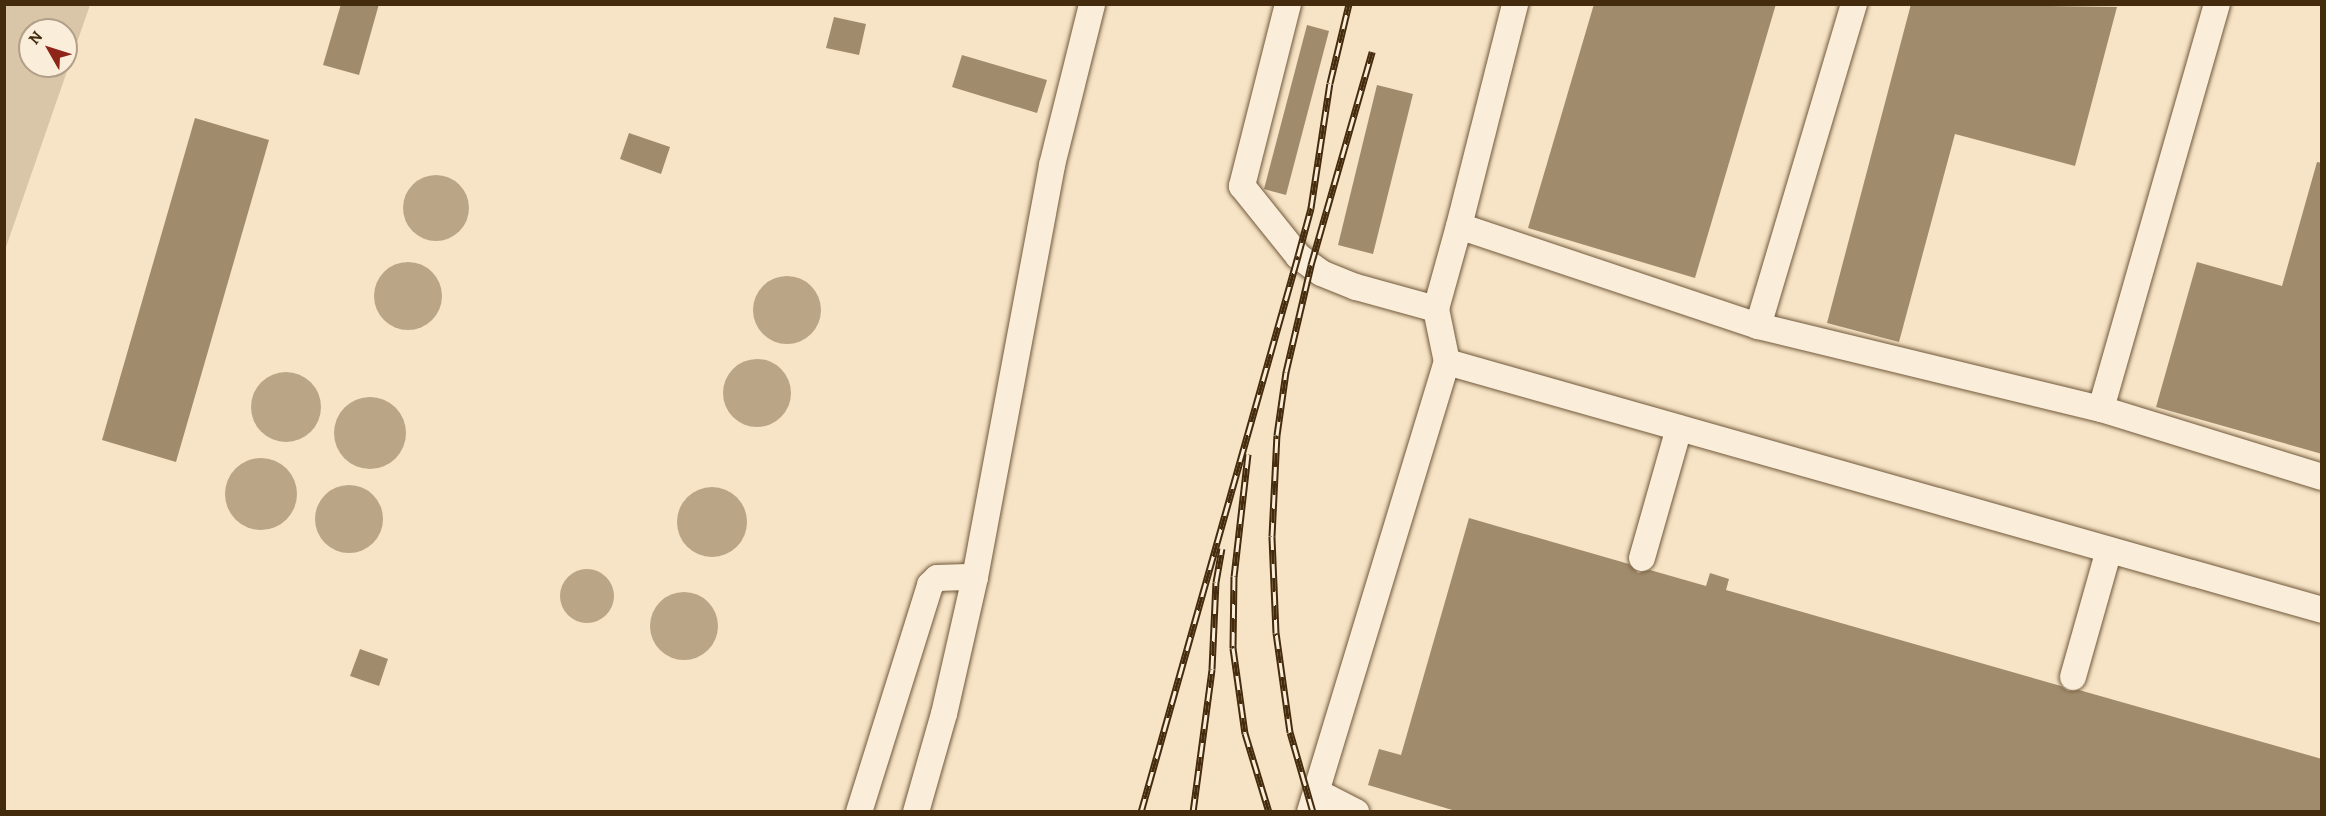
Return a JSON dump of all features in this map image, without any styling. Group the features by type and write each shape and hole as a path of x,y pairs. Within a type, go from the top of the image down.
{"street":[{"path":"916,812 944,714 975,577 1052,165 1092,4"},
{"path":"1288,4 1242,186 1298,256 1321,273 1356,287 1436,309"},
{"path":"1356,812 1313,802 1447,362 1436,309 1515,4"},
{"path":"1758,326 1854,4"},
{"path":"2101,409 2217,4"},
{"path":"1459,226 1758,326 2101,409 2322,477"},
{"path":"1447,362 2322,610"},
{"path":"1642,558 1679,428"},
{"path":"2073,677 2109,550"},
{"path":"859,812 930,585 937,578 975,577"}],"shaded area":[{"path":"4,5 90,5 78,40 78,18 18,18 18,78 65,78 5,250"},
{"path":"436,175 449,178 459,185 466,195 469,208 466,221 459,231 449,238 436,241 423,238 413,231 406,221 403,208 406,195 413,185 423,178"},
{"path":"408,262 421,264 432,272 440,283 442,296 440,309 432,320 421,328 408,330 395,328 384,320 376,309 374,296 376,283 384,272 395,264"},
{"path":"787,276 800,278 811,286 819,297 821,310 819,323 811,334 800,342 787,344 774,342 763,334 755,323 753,310 755,297 763,286 774,278"},
{"path":"757,359 770,362 781,369 788,380 791,393 788,406 781,417 770,424 757,427 744,424 733,417 726,406 723,393 726,380 733,369 744,362"},
{"path":"286,372 299,375 311,382 318,394 321,407 318,420 311,432 299,439 286,442 273,439 261,432 254,420 251,407 254,394 261,382 273,375"},
{"path":"370,397 390,403 400,413 406,433 400,453 390,463 370,469 350,463 340,453 334,433 340,413 350,403"},
{"path":"261,458 281,464 291,474 297,494 291,514 281,524 261,530 241,524 231,514 225,494 231,474 241,464"},
{"path":"349,485 362,488 373,495 380,506 383,519 380,532 373,543 362,550 349,553 336,550 325,543 318,532 315,519 318,506 325,495 336,488"},
{"path":"712,487 725,490 737,497 744,509 747,522 744,535 737,547 725,554 712,557 699,554 687,547 680,535 677,522 680,509 687,497 699,490"},
{"path":"582,569 592,569 602,573 610,581 614,596 610,611 602,619 592,623 582,623 572,619 564,611 560,601 560,591 564,581 572,573"},
{"path":"684,592 697,595 708,602 715,613 718,626 715,639 708,650 697,657 684,660 671,657 660,650 653,639 650,626 653,613 660,602 671,595"}],"building":[{"path":"341,4 379,4 359,75 323,65"},
{"path":"1594,4 1776,4 1695,278 1528,228"},
{"path":"1911,4 2117,7 2075,166 1955,134 1899,342 1827,323"},
{"path":"834,17 866,24 859,55 826,48"},
{"path":"1307,25 1329,31 1286,195 1264,189"},
{"path":"962,55 1047,80 1037,113 952,87"},
{"path":"1377,85 1413,94 1373,254 1338,245"},
{"path":"195,118 269,140 176,462 102,440"},
{"path":"629,133 670,147 661,174 620,159"},
{"path":"2317,162 2322,163 2322,454 2156,407 2197,262 2282,286"},
{"path":"1469,518 1629,564 1638,573 1650,570 1706,586 1710,573 1729,579 1726,590 2061,686 2068,691 2079,690 2322,759 2322,812 1459,812 1368,785 1379,749 1401,755"},
{"path":"360,649 388,659 379,686 350,676"}],"railway":[{"path":"1141,812 1311,208 1330,83 1349,4"},
{"path":"1313,812 1290,732 1276,633 1272,536 1277,435 1286,372 1311,265 1372,52"},
{"path":"1248,454 1234,576 1233,648 1245,733 1269,812"},
{"path":"1193,812 1212,669 1216,582 1222,549"}]}
